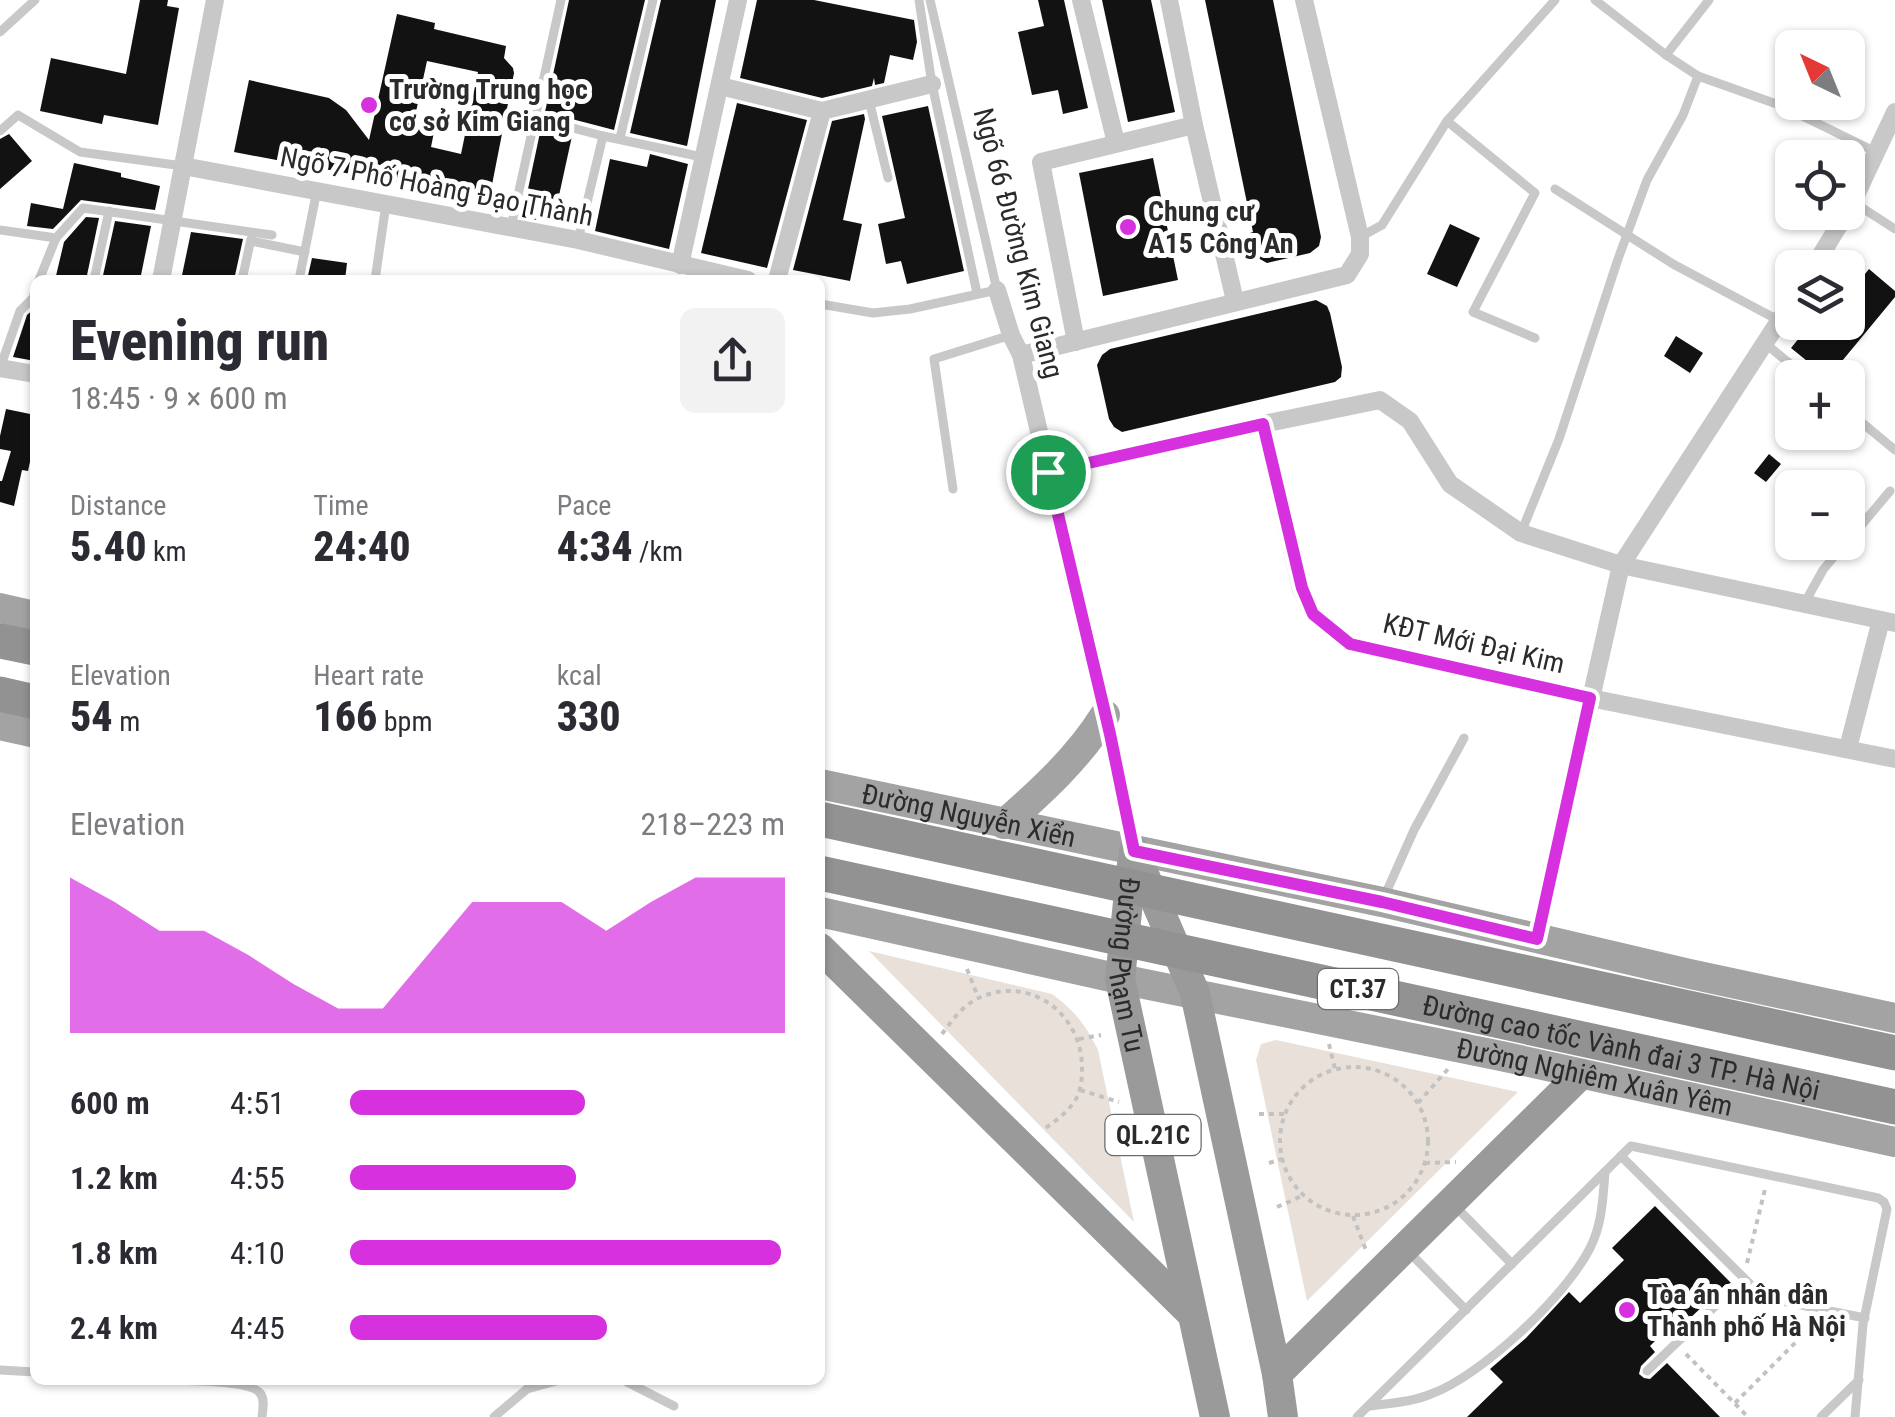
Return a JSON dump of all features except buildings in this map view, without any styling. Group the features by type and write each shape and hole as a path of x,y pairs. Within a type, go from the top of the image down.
{"highway":[{"path":"0,641 30,647"},
{"path":"0,697 30,704"},
{"name":"Đường cao tốc Vành đai 3 TP. Hà Nội","path":"825,820 1895,1053"},
{"name":"Đường Phạm Tu","path":"1134,851 1120,979 1214,1417"},
{"name":"Đường Phạm Tu","path":"1134,851 1195,993 1284,1417"},
{"name":"Đường cao tốc Vành đai 3 TP. Hà Nội","path":"825,873 1895,1107"},
{"path":"825,953 1191,1313"},
{"path":"1278,1374 1581,1074"}],"main road":[{"path":"0,608 30,615"},
{"path":"1004,824 1084,746 1105,715"},
{"path":"0,725 30,731"},
{"name":"Đường Nguyễn Xiển","path":"825,785 1382,902 1537,939"},
{"path":"825,913 1195,993"},
{"path":"1537,939 1895,1018"},
{"name":"Đường Nghiêm Xuân Yêm","path":"1195,993 1895,1142"}],"street":[{"path":"162,275 215,0"},
{"path":"680,266 738,0"},
{"path":"1081,0 1116,144"},
{"path":"1169,0 1235,301"},
{"path":"1020,355 1347,276 1360,254 1360,237 1304,0"},
{"path":"720,86 822,111 932,84"},
{"path":"777,275 822,111"},
{"path":"1865,175 1895,112"},
{"path":"1076,342 1041,162 1194,125"},
{"name":"Ngõ 7 Phố Hoàng Đạo Thành","path":"182,166 578,240 724,275"},
{"name":"Ngõ 66 Đường Kim Giang","path":"997,290 1020,355 1134,851"},
{"path":"1621,565 1775,329"},
{"path":"1,371 30,374"},
{"path":"1048,472 1380,400 1410,421 1450,484 1522,533 1621,565 1888,622 1848,748"},
{"name":"KĐT Mới Đại Kim","path":"1263,424 1302,588 1313,614 1350,644 1590,698 1895,759"},
{"name":"KĐT Mới Đại Kim","path":"1537,939 1621,565"}],"lane":[{"path":"0,32 35,0"},
{"path":"510,227 561,0"},
{"path":"620,138 653,0"},
{"path":"931,1 918,0 977,293"},
{"path":"1360,237 1382,225 1447,121 1555,0"},
{"path":"1595,0 1698,76 1782,106 1876,152"},
{"path":"1666,54 1710,0"},
{"name":"Ngõ 66 Đường Kim Giang","path":"931,1 997,290"},
{"path":"1522,533 1648,180 1698,76"},
{"path":"869,100 888,178"},
{"path":"0,131 18,115 80,152 182,166"},
{"path":"535,118 702,157"},
{"path":"1447,121 1535,193 1473,312 1535,338"},
{"path":"578,240 603,136"},
{"path":"1555,189 1673,264 1775,317"},
{"path":"301,275 317,190"},
{"path":"376,275 386,203"},
{"path":"40,275 56,238 83,208 173,220 305,252"},
{"path":"95,275 109,212"},
{"path":"1865,216 1895,229"},
{"path":"0,230 56,238"},
{"path":"252,237 272,235"},
{"path":"243,275 252,237"},
{"path":"825,305 872,314 997,290"},
{"path":"1,371 20,311 30,301"},
{"path":"954,489 934,359 1011,334"},
{"path":"1766,344 1785,360"},
{"path":"1865,425 1895,450"},
{"path":"1865,521 1890,491"},
{"path":"1804,604 1832,560"},
{"path":"1382,902 1414,830 1464,738"},
{"path":"1357,1417 1631,1146 1884,1202 1887,1209 1865,1318 1855,1417"},
{"path":"1621,1156 1764,1298"},
{"path":"1367,1406 1407,1401 1461,1380 1487,1362 1554,1298 1590,1248 1601,1218 1606,1171"},
{"path":"1452,1203 1512,1264"},
{"path":"1406,1248 1466,1310"},
{"path":"1647,1371 1731,1291 1865,1318"},
{"path":"0,1370 30,1372"},
{"path":"1822,1417 1860,1380"},
{"path":"245,1385 259,1391 262,1417"},
{"path":"494,1417 527,1389 542,1385"},
{"path":"633,1385 674,1406"}],"path":[{"path":"966,968 978,998"},
{"path":"1011,979 1012,991"},
{"path":"1043,1000 1046,986"},
{"path":"941,1036 960,1010 996,992 1012,991 1043,1000 1062,1014 1078,1039 1082,1058 1080,1090 1058,1119 1038,1133"},
{"path":"1078,1039 1101,1035"},
{"path":"1328,1041 1335,1069"},
{"path":"1353,1067 1384,1072 1398,1080 1418,1103 1429,1142 1426,1163 1417,1181 1389,1207 1353,1216 1332,1212 1302,1196 1288,1176 1280,1145 1284,1114 1304,1086 1320,1075 1353,1067"},
{"path":"1418,1103 1450,1068"},
{"path":"1080,1090 1119,1102"},
{"path":"1259,1114 1284,1114"},
{"path":"1269,1163 1282,1159"},
{"path":"1426,1163 1464,1161"},
{"path":"1743,1277 1769,1175"},
{"path":"1277,1206 1302,1196"},
{"path":"1353,1216 1368,1254"},
{"path":"1735,1403 1828,1310"},
{"path":"1676,1344 1748,1417"}],"shaded area":[{"path":"869,951 1052,994 1073,1012 1098,1050 1134,1222"},
{"path":"1276,1040 1518,1092 1307,1301 1256,1060 1261,1044"}],"place":[{"name":"Trường Trung học cơ sở Kim Giang","path":"369,105"},
{"name":"Chung cư A15 Công An","path":"1128,227"},
{"name":"Tòa án nhân dân Thành phố Hà Nội","path":"1627,1310"}],"route":[{"path":"1263,424 1302,588 1313,614 1350,644 1590,698 1537,939 1382,902 1134,851 1048,472 1263,424"}]}
